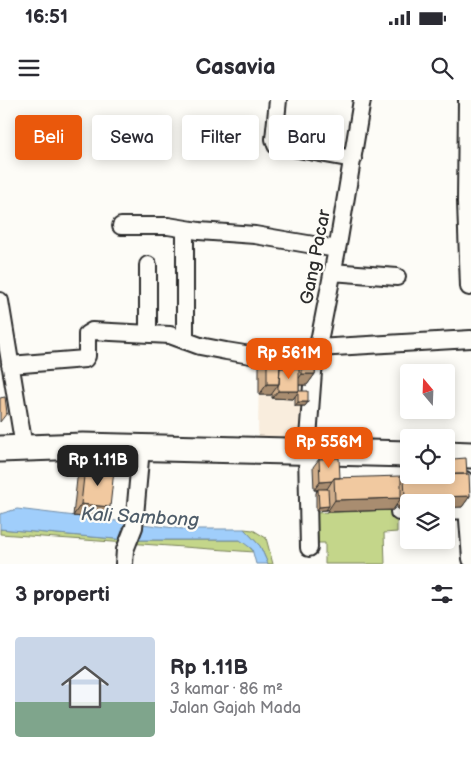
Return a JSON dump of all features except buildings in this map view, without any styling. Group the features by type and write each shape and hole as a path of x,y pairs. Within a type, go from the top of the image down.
{"highway":[{"path":"12,448 141,448 400,454"}],"street":[{"path":"278,100 274,142 280,147 353,159"},
{"name":"Gang Pacar","path":"309,548 308,452 311,387 316,350 337,249 362,100"},
{"path":"467,100 469,287"},
{"path":"121,226 168,226 269,236 337,249"},
{"path":"185,229 185,341"},
{"path":"148,265 148,334"},
{"path":"332,272 397,277"},
{"path":"0,301 10,365 12,448"},
{"path":"10,365 85,359 87,356 87,334 92,331 173,336 211,349 250,355 471,339"},
{"path":"124,564 126,546 134,523 141,448"},
{"path":"461,455 471,559"},
{"path":"455,511 466,510"}],"shaded area":[{"path":"310,358 304,440 258,439 259,360"}],"green space":[{"path":"397,510 397,532 384,533 385,564 325,564 325,543 315,543 314,513"},
{"path":"0,529 127,540 240,540 246,543 254,552 0,534"},
{"path":"244,529 253,530 266,538 273,564 268,564 260,546"}],"water":[{"path":"17,509 183,529 244,529 260,546 268,564 256,564 252,549 240,540 127,540 0,529 0,514"}],"water label":[{"name":"Kali Sambong","path":"140,516"}]}
